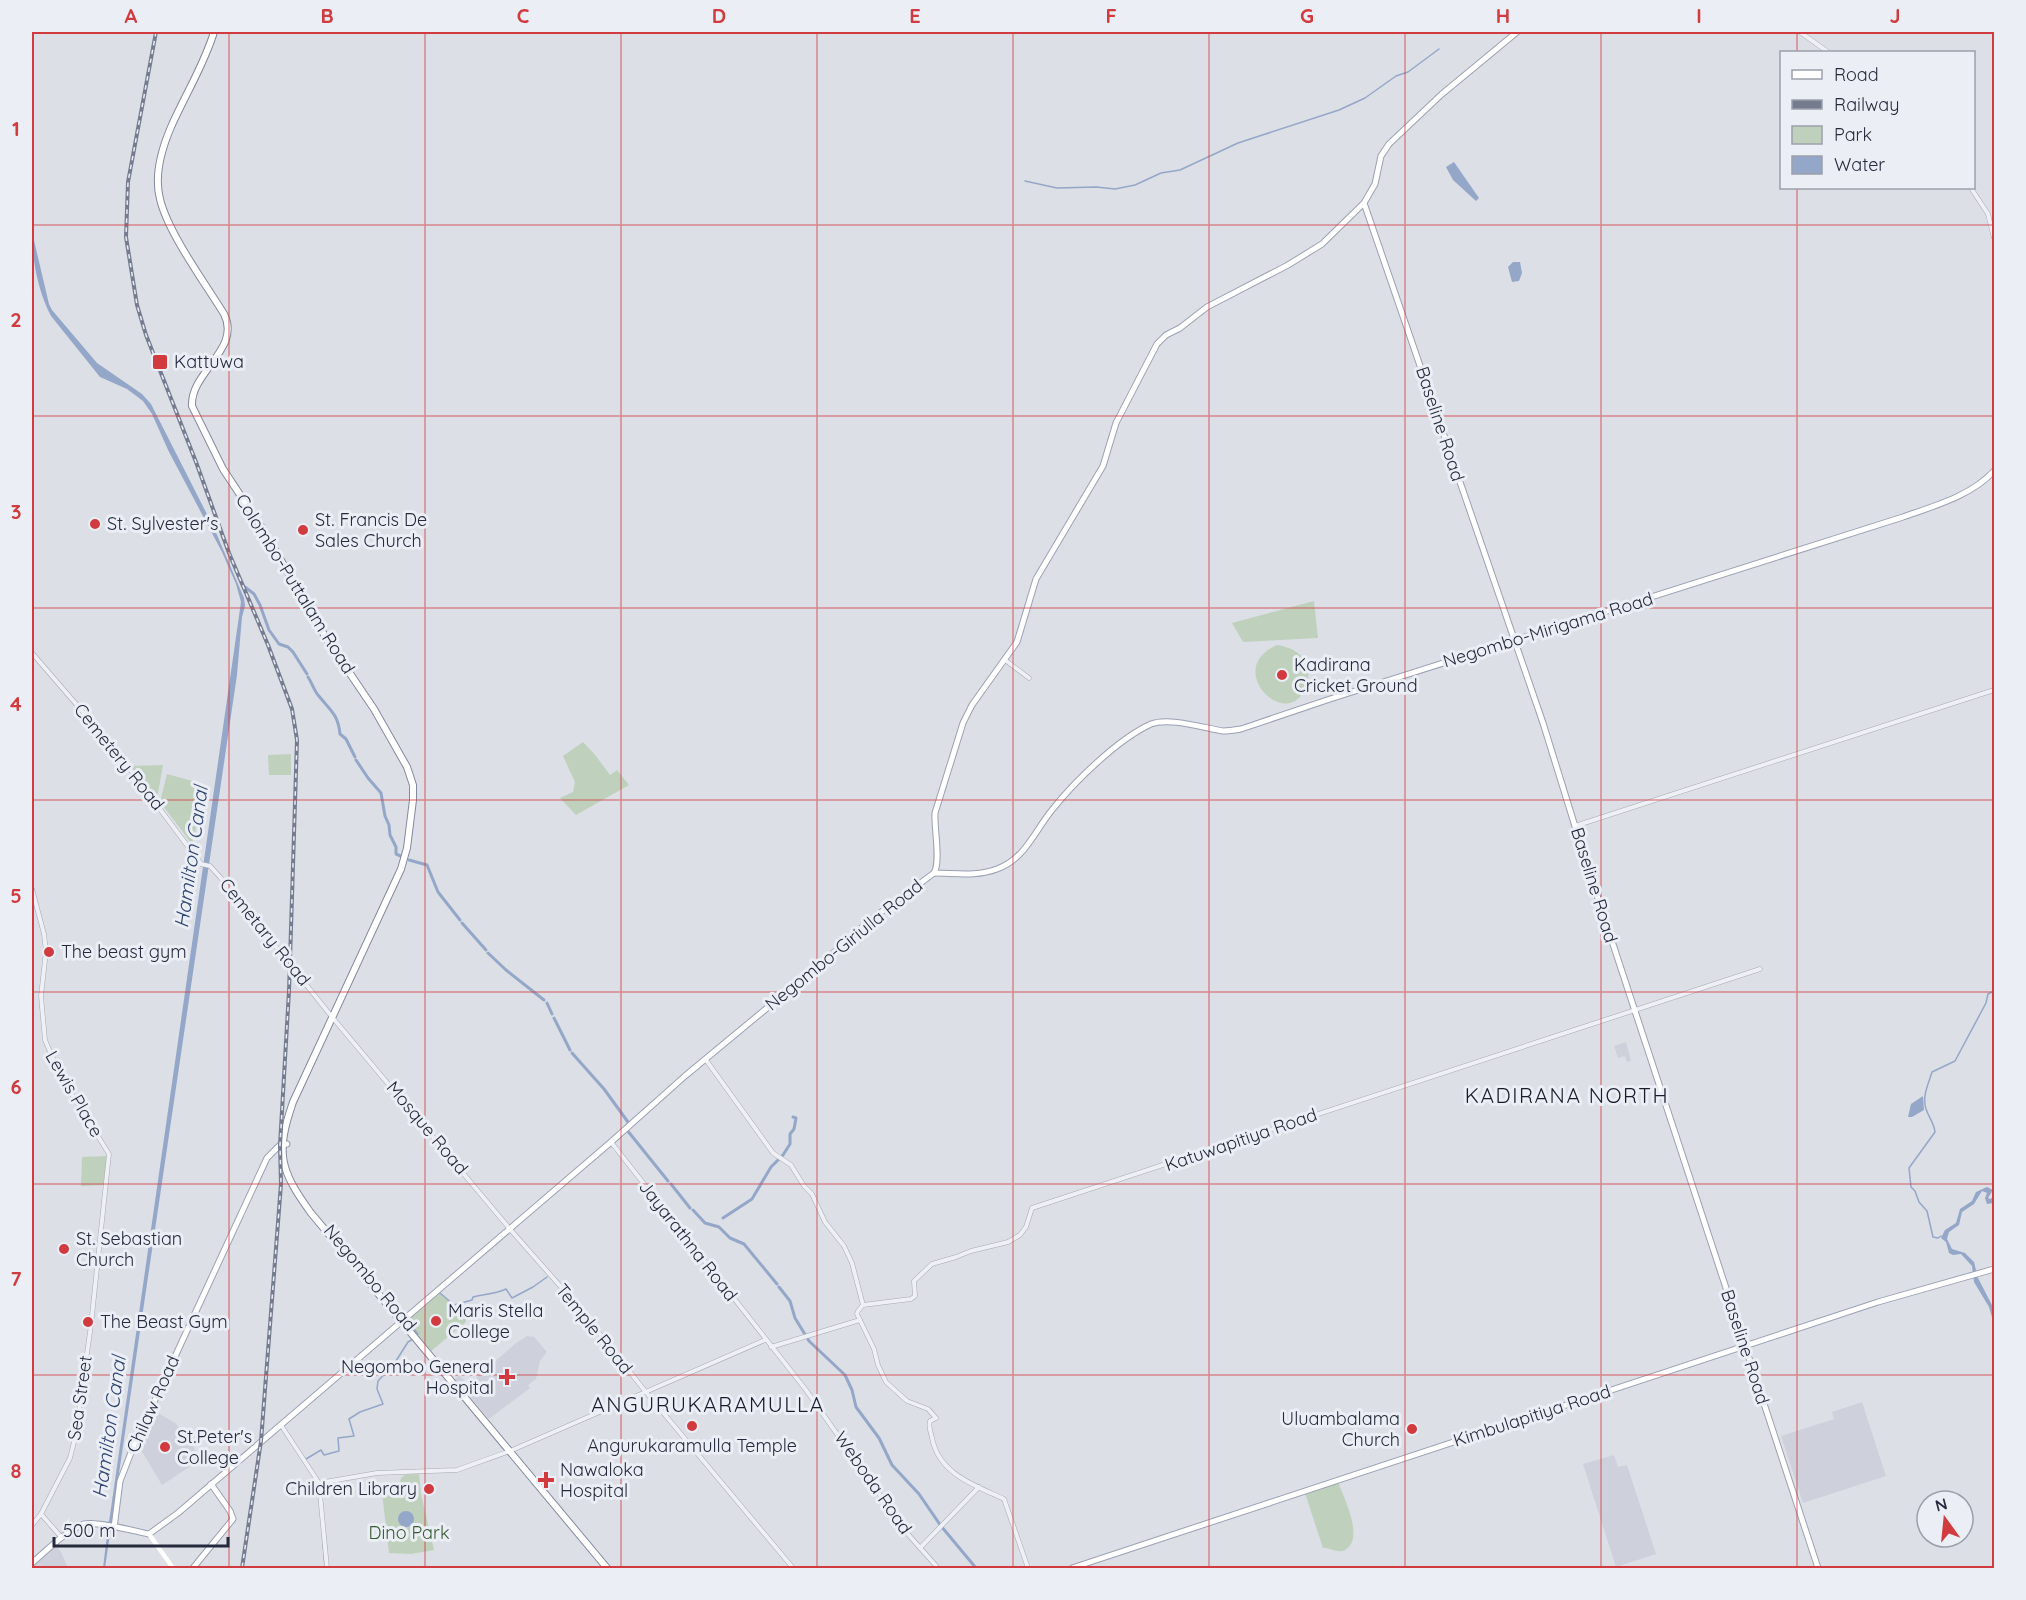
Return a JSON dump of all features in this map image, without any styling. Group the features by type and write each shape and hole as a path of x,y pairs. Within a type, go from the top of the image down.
{"highway":[{"name":"Colombo-Puttalam Road","path":"215,32 170,129 158,172 158,190 163,208 173,230 224,314 229,330 225,341 194,392 192,406 223,469 264,531 326,638 374,709 407,767 413,785 409,839 401,869 293,1102 287,1121 285,1147"},
{"name":"Negombo Road","path":"285,1147 285,1170 292,1186 311,1214 403,1319 609,1569"}],"main road":[{"name":"Negombo-Giriulla Road","path":"149,1534 178,1513 685,1076 869,921 934,873 937,869 935,813 956,743 972,705 1017,642 1036,579 1103,466 1116,423 1156,344 1207,308 1317,247 1364,203 1375,184 1381,156 1389,144 1442,94 1517,32"},
{"name":"Baseline Road","path":"1364,203 1543,723 1634,1010 1818,1569"},
{"name":"Negombo-Mirigama Road","path":"934,873 979,874 998,869 1011,862 1028,846 1050,812 1099,762 1113,749 1150,725 1163,722 1226,731 1241,729 1916,513 1968,491 1995,471"},
{"name":"Chilaw Road","path":"111,1527 120,1481 134,1445 269,1155 285,1147"},
{"name":"Kimbulapitiya Road","path":"1072,1569 1878,1302 1995,1269"},
{"path":"193,1569 233,1519 211,1484"},
{"path":"32,1563 84,1524 149,1534 173,1569"}],"street":[{"path":"1800,32 1827,51"},
{"path":"1972,189 1988,214 1995,238"},
{"name":"Cemetery Road","path":"32,653 115,749 206,865"},
{"path":"1005,660 1029,678"},
{"path":"1575,825 1995,690"},
{"name":"Cemetary Road","path":"206,865 220,877 334,1016"},
{"name":"Lewis Place","path":"32,889 44,934 46,963 41,996 45,1040 60,1075 109,1154"},
{"name":"Katuwapitiya Road","path":"863,1305 911,1299 915,1296 914,1281 932,1264 1008,1242 1020,1235 1032,1208 1760,969"},
{"name":"Mosque Road","path":"334,1016 509,1228"},
{"path":"706,1060 776,1155 791,1165 812,1194 825,1222 844,1246 852,1263 863,1305 858,1311 860,1320 886,1382 907,1401 928,1409 937,1416 928,1424 934,1448 946,1468 1004,1499 1028,1569"},
{"name":"Jayarathna Road","path":"611,1142 765,1340"},
{"name":"Sea Street","path":"32,1525 41,1514 70,1458 75,1438 91,1325 109,1154"},
{"name":"Temple Road","path":"509,1228 576,1304 793,1569"},
{"path":"771,1347 860,1320"},
{"path":"319,1483 377,1473 457,1470 512,1450 765,1340"},
{"name":"Weboda Road","path":"765,1340 818,1407 882,1498 938,1569"},
{"path":"280,1425 319,1483 327,1569"},
{"path":"920,1548 979,1487"},
{"path":"41,1514 63,1538"}],"shaded area":[{"path":"1626,1042 1631,1061 1627,1062 1625,1056 1618,1058 1614,1046"},
{"name":"Negombo General Hospital","path":"527,1336 534,1337 547,1352 540,1361 536,1379 528,1385 530,1388 489,1419 455,1379 459,1375 468,1385"},
{"path":"1862,1402 1886,1476 1803,1503 1781,1436 1834,1419 1832,1412"},
{"name":"St.Peter's College","path":"151,1409 175,1423 190,1440 200,1460 162,1485 143,1453 134,1445"},
{"path":"1614,1455 1618,1467 1627,1465 1656,1554 1616,1567 1583,1464"},
{"path":"55,1545 68,1568 35,1568 32,1564"}],"green space":[{"path":"1314,601 1318,638 1243,642 1232,623"},
{"name":"Kadirana Cricket Ground","path":"1277,645 1297,652 1302,656 1308,668 1307,683 1299,698 1288,703 1276,701 1265,694 1257,682 1256,669 1261,656"},
{"path":"583,742 610,775 617,770 629,785 576,815 560,798 573,792 575,782 563,756"},
{"path":"291,754 291,775 269,775 268,755"},
{"path":"163,765 157,798 131,766"},
{"path":"167,774 207,785 192,844 160,802"},
{"path":"107,1156 104,1185 81,1186 82,1157"},
{"name":"Maris Stella College","path":"438,1290 466,1319 466,1322 431,1351 404,1318"},
{"name":"Dino Park","path":"419,1474 421,1494 434,1550 411,1554 389,1553 381,1484 400,1482 405,1475"},
{"path":"1338,1482 1353,1528 1351,1545 1339,1551 1323,1548 1305,1493"}],"water":[{"path":"1454,162 1479,198 1476,201 1453,180 1446,167"},
{"path":"32,232 52,310 97,363 142,394 151,404 214,528 244,598 245,606 237,675 105,1568 103,1568 106,1543 241,602 222,552 169,452 152,414 143,401 127,389 100,377 51,316 37,275"},
{"path":"1513,262 1520,262 1522,273 1519,281 1512,282 1508,267"},
{"path":"1923,1096 1924,1110 1908,1117 1911,1104"},
{"path":"1987,1187 1993,1190 1988,1198 1994,1197 1994,1203 1987,1204 1985,1198 1987,1193 1982,1191 1974,1204 1962,1212 1959,1225 1949,1232 1947,1239 1952,1249 1965,1253 1974,1262 1978,1278 1994,1309 1994,1324 1989,1307 1974,1282 1972,1266 1961,1254 1949,1253 1946,1242 1941,1238 1945,1230 1956,1223 1960,1209 1972,1201 1976,1192"},
{"path":"403,1511 409,1511 414,1519 412,1525 403,1527 398,1522 398,1516"}],"waterway":[{"path":"1025,181 1057,188 1115,189 1135,185 1161,173 1180,170 1238,143 1339,110 1365,98 1396,76 1408,72 1439,49"},
{"path":"245,587 254,594 269,630 279,644 288,647 293,652 307,674"},
{"path":"308,677 335,717 340,734 346,739 355,757"},
{"path":"356,760 381,793 396,854 403,857"},
{"path":"409,860 427,865 438,892 460,920"},
{"path":"462,923 486,950"},
{"path":"488,953 544,1000"},
{"path":"1941,1236 1933,1237 1927,1211 1911,1187 1909,1168 1935,1132 1925,1100 1932,1072 1955,1061 1986,1003 1988,994 1994,991"},
{"path":"547,1003 552,1014"},
{"path":"554,1018 570,1050"},
{"path":"572,1053 604,1089 628,1125"},
{"path":"723,1218 752,1199 771,1167 783,1155 790,1144 790,1134 794,1129 796,1118 793,1117"},
{"path":"627,1130 668,1181"},
{"path":"671,1184 690,1208"},
{"path":"693,1210 705,1223 719,1227 730,1238 744,1244 777,1284"},
{"path":"440,1293 454,1305 472,1300 473,1297 506,1289 512,1298 547,1277"},
{"path":"779,1287 790,1301 795,1318 809,1341 845,1375 856,1407 879,1438 892,1465 919,1494 941,1526 976,1568"},
{"path":"406,1319 418,1334"},
{"path":"306,1459 321,1450 324,1455 339,1451 338,1438 354,1436 349,1419 360,1412 383,1404 377,1389 378,1381 394,1364 408,1342 413,1339"},
{"path":"323,1542 325,1568"}],"railway":[{"path":"156,32 128,182 126,237 137,305 146,335 229,553 292,709 297,740 289,991 280,1145 281,1184 261,1441 242,1568"}],"place":[{"name":"Kattuwa","path":"160,362"},
{"name":"St. Sylvester's","path":"95,524"},
{"name":"St. Francis De Sales Church","path":"303,530"},
{"name":"Kadirana Cricket Ground","path":"1282,675"},
{"name":"The beast gym","path":"49,952"},
{"name":"St. Sebastian Church","path":"64,1249"},
{"name":"Maris Stella College","path":"436,1321"},
{"name":"The Beast Gym","path":"88,1322"},
{"name":"Negombo General Hospital","path":"507,1377"},
{"name":"Angurukaramulla Temple","path":"692,1426"},
{"name":"Uluambalama Church","path":"1412,1429"},
{"name":"St.Peter's College","path":"165,1447"},
{"name":"Nawaloka Hospital","path":"546,1480"},
{"name":"Children Library","path":"429,1489"}],"district":[{"name":"KADIRANA NORTH","path":"1567,1096"},
{"name":"ANGURUKARAMULLA","path":"708,1405"}],"water label":[{"name":"Hamilton Canal","path":"191,857"},
{"name":"Hamilton Canal","path":"109,1427"}]}
